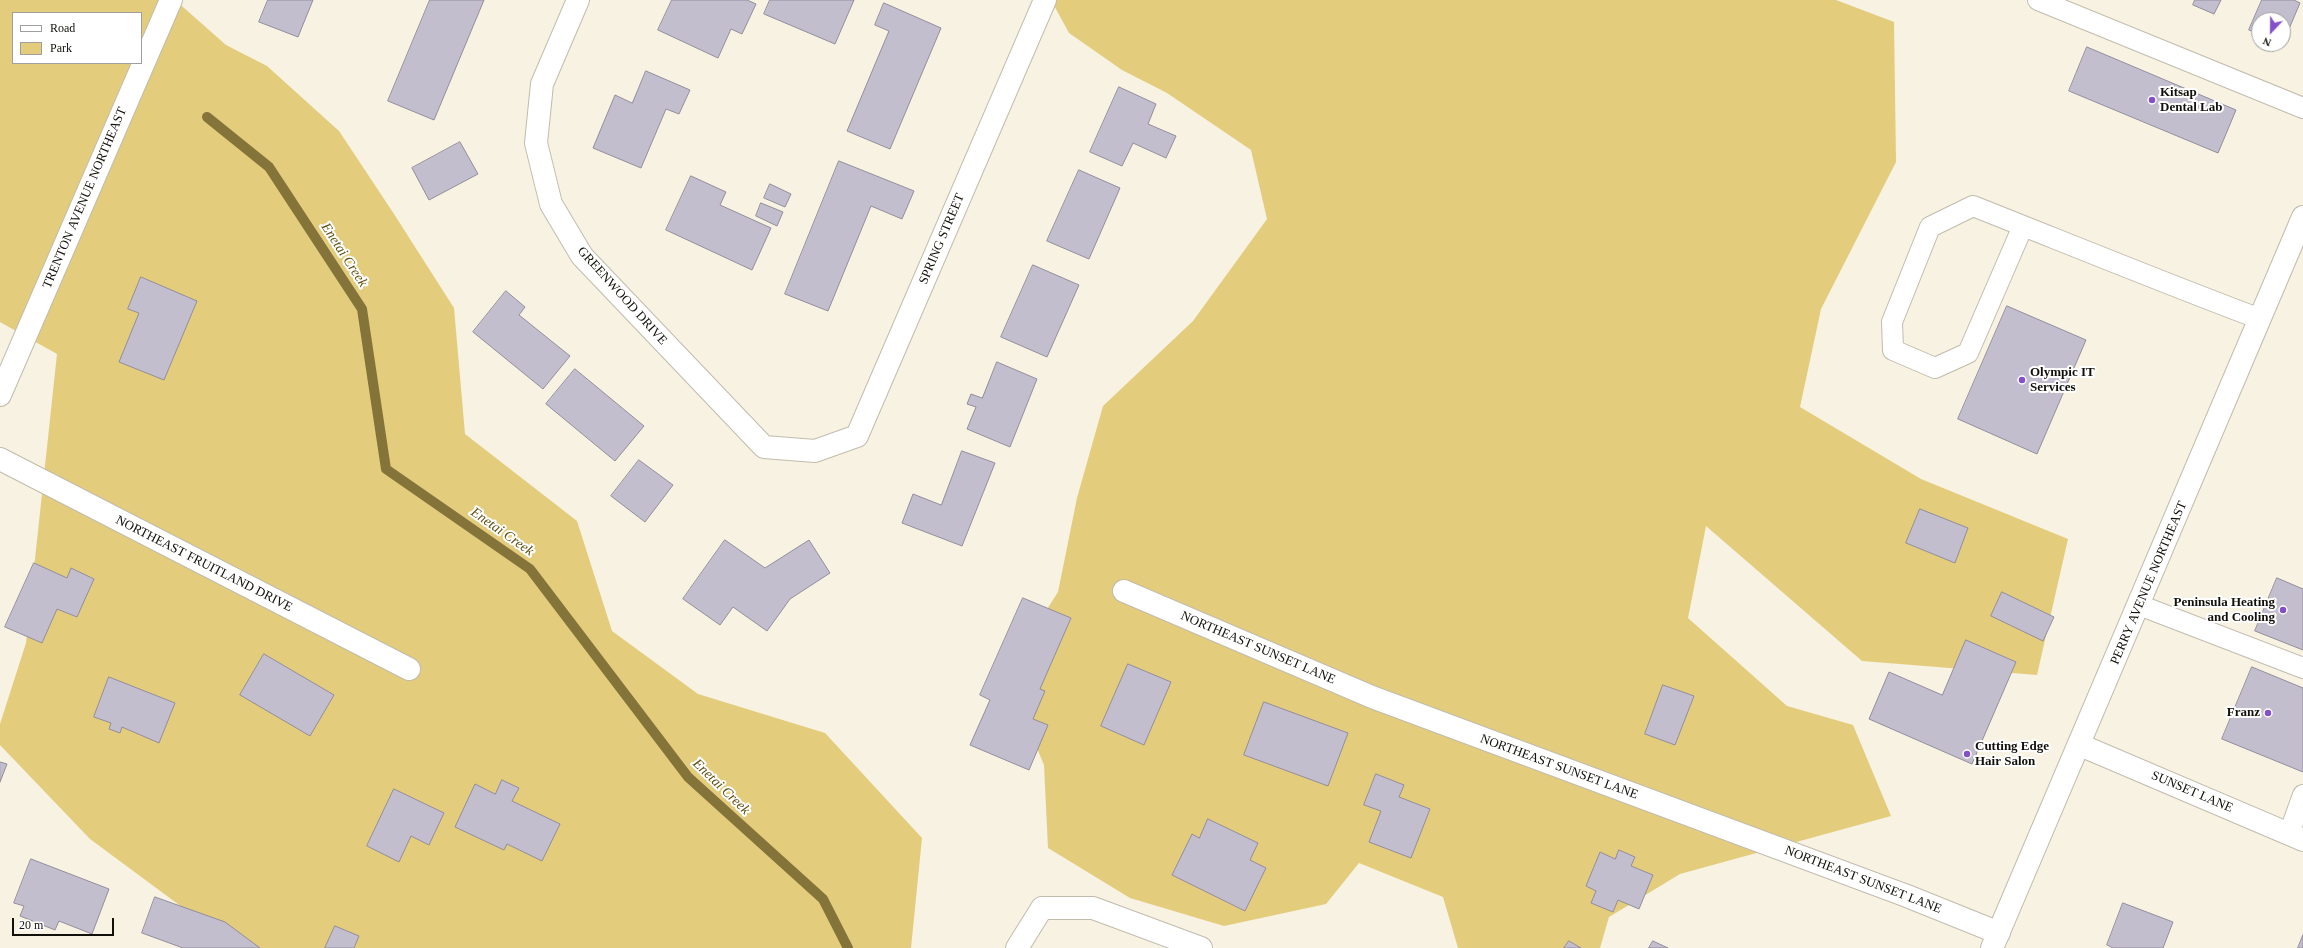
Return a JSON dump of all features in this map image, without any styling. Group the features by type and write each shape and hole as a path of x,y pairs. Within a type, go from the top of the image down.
{"street":[{"name":"TRENTON AVENUE NORTHEAST","path":"0,395 170,0"},
{"name":"GREENWOOD DRIVE","path":"578,0 542,84 536,143 551,204 582,256 764,447 815,451"},
{"name":"SPRING STREET","path":"815,451 857,436 1045,0"},
{"name":"PERRY AVENUE NORTHEAST","path":"1995,940 2140,605 2303,217"},
{"name":"NORTHEAST FRUITLAND DRIVE","path":"0,459 409,669"},
{"name":"NORTHEAST SUNSET LANE","path":"1124,590 1372,697 1900,893 1995,940"},
{"name":"SUNSET LANE","path":"2080,745 2296,837"},
{"path":"1016,948 1042,908 1093,908 1201,948"}],"lane":[{"path":"2038,0 2303,108"},
{"path":"2023,226 1968,353 1935,368 1893,350 1892,322 1930,228 1973,206 2260,319"},
{"path":"2140,605 2303,668"},
{"path":"2296,837 2303,795"}],"green space":[{"path":"0,0 175,0 226,45 267,66 339,131 454,308 465,434 577,521 612,631 698,694 825,733 922,838 911,948 243,948 217,933 90,839 0,745 0,724 26,643 57,354 0,322"},
{"path":"1051,0 1836,0 1894,22 1896,162 1821,309 1800,407 1921,479 2068,539 2037,675 1862,661 1706,526 1688,618 1787,706 1853,725 1891,816 1680,874 1609,917 1600,948 1458,948 1443,897 1359,863 1326,904 1224,926 1130,898 1048,848 1044,765 1006,674 1058,592 1077,498 1103,406 1193,321 1267,219 1251,150 1167,93 1122,70 1069,33"}],"building":[{"path":"268,0 313,0 298,37 259,22"},
{"path":"430,0 484,0 434,120 388,101"},
{"path":"672,0 747,0 756,4 742,34 731,29 718,58 658,30"},
{"path":"770,0 854,0 835,44 764,14"},
{"path":"2195,0 2221,0 2214,14 2193,5"},
{"path":"2262,0 2294,0 2300,3 2291,24 2291,12 2257,12"},
{"path":"884,3 941,28 890,149 847,131 889,31 875,25"},
{"name":"Kitsap Dental Lab","path":"2087,47 2236,110 2218,153 2069,91"},
{"path":"646,71 690,90 679,114 666,109 641,168 593,148 615,95 632,103"},
{"path":"1119,87 1156,104 1148,124 1176,136 1166,158 1133,143 1122,166 1090,152"},
{"path":"460,142 478,174 429,200 412,168"},
{"path":"839,161 914,191 902,219 871,206 828,311 785,294"},
{"path":"1079,170 1120,188 1089,259 1047,241"},
{"path":"691,176 726,192 720,205 771,228 752,270 666,230"},
{"path":"770,184 791,194 785,207 764,198"},
{"path":"761,203 783,212 777,226 756,216"},
{"path":"1033,265 1079,285 1047,357 1001,337"},
{"path":"141,277 197,301 164,380 119,362 139,313 128,309"},
{"path":"506,291 525,307 519,315 570,356 543,389 473,332"},
{"name":"Olympic IT Services","path":"2007,306 2086,340 2037,454 1958,419"},
{"path":"997,362 1037,379 1010,447 967,429 976,407 967,404 971,394 982,398"},
{"path":"575,369 644,426 615,461 546,404"},
{"path":"962,451 995,463 962,546 902,523 913,494 941,505"},
{"path":"639,460 673,485 645,522 611,496"},
{"path":"1920,509 1968,528 1955,563 1906,543"},
{"path":"725,540 765,568 809,540 830,573 790,599 767,631 733,607 720,625 683,599"},
{"path":"34,563 67,578 71,568 94,579 77,617 57,609 42,643 5,627"},
{"name":"Peninsula Heating and Cooling","path":"2277,578 2303,589 2303,650 2255,631"},
{"path":"2002,592 2054,617 2043,641 1991,616"},
{"path":"1023,598 1071,618 1040,689 1045,691 1033,719 1048,725 1029,770 970,745 990,700 980,695"},
{"path":"1966,640 2016,662 1972,764 1869,719 1889,672 1942,695"},
{"path":"264,654 334,695 310,736 240,695"},
{"path":"1128,664 1171,682 1144,745 1101,726"},
{"name":"Franz","path":"2252,667 2303,688 2303,772 2222,739"},
{"path":"109,677 175,703 159,743 122,727 120,733 109,729 111,723 94,717"},
{"path":"1663,685 1694,696 1675,745 1645,734"},
{"path":"1264,702 1348,733 1328,786 1244,755"},
{"path":"0,762 7,764 0,782"},
{"path":"1376,774 1404,785 1399,797 1430,809 1411,858 1369,842 1381,811 1364,805"},
{"path":"502,780 519,788 512,801 560,824 542,861 507,844 504,850 455,827 475,784 495,794"},
{"path":"394,789 444,813 429,845 411,836 399,862 367,846"},
{"path":"1208,819 1258,843 1250,860 1266,868 1245,911 1172,875 1192,834 1199,838"},
{"path":"1619,850 1635,857 1631,866 1653,875 1639,909 1618,900 1613,912 1591,903 1596,891 1586,886 1600,852 1615,859"},
{"path":"31,859 109,889 92,934 59,921 55,930 20,916 24,906 14,903"},
{"path":"155,897 225,922 260,948 183,948 142,933"},
{"path":"2123,903 2173,922 2163,948 2113,948 2107,945"},
{"path":"335,926 359,936 354,948 325,948"},
{"path":"2303,935 2303,948 2298,948"},
{"path":"1569,941 1581,948 1564,948"},
{"path":"1653,941 1668,948 1649,948"}],"waterway":[{"name":"Enetai Creek","path":"207,117 269,167 362,309 386,469 530,569 688,777 823,899 848,948"}],"place":[{"name":"Kitsap Dental Lab","path":"2152,100"},
{"name":"Olympic IT Services","path":"2022,380"},
{"name":"Peninsula Heating and Cooling","path":"2283,610"},
{"name":"Franz","path":"2268,713"},
{"name":"Cutting Edge Hair Salon","path":"1967,754"}]}
